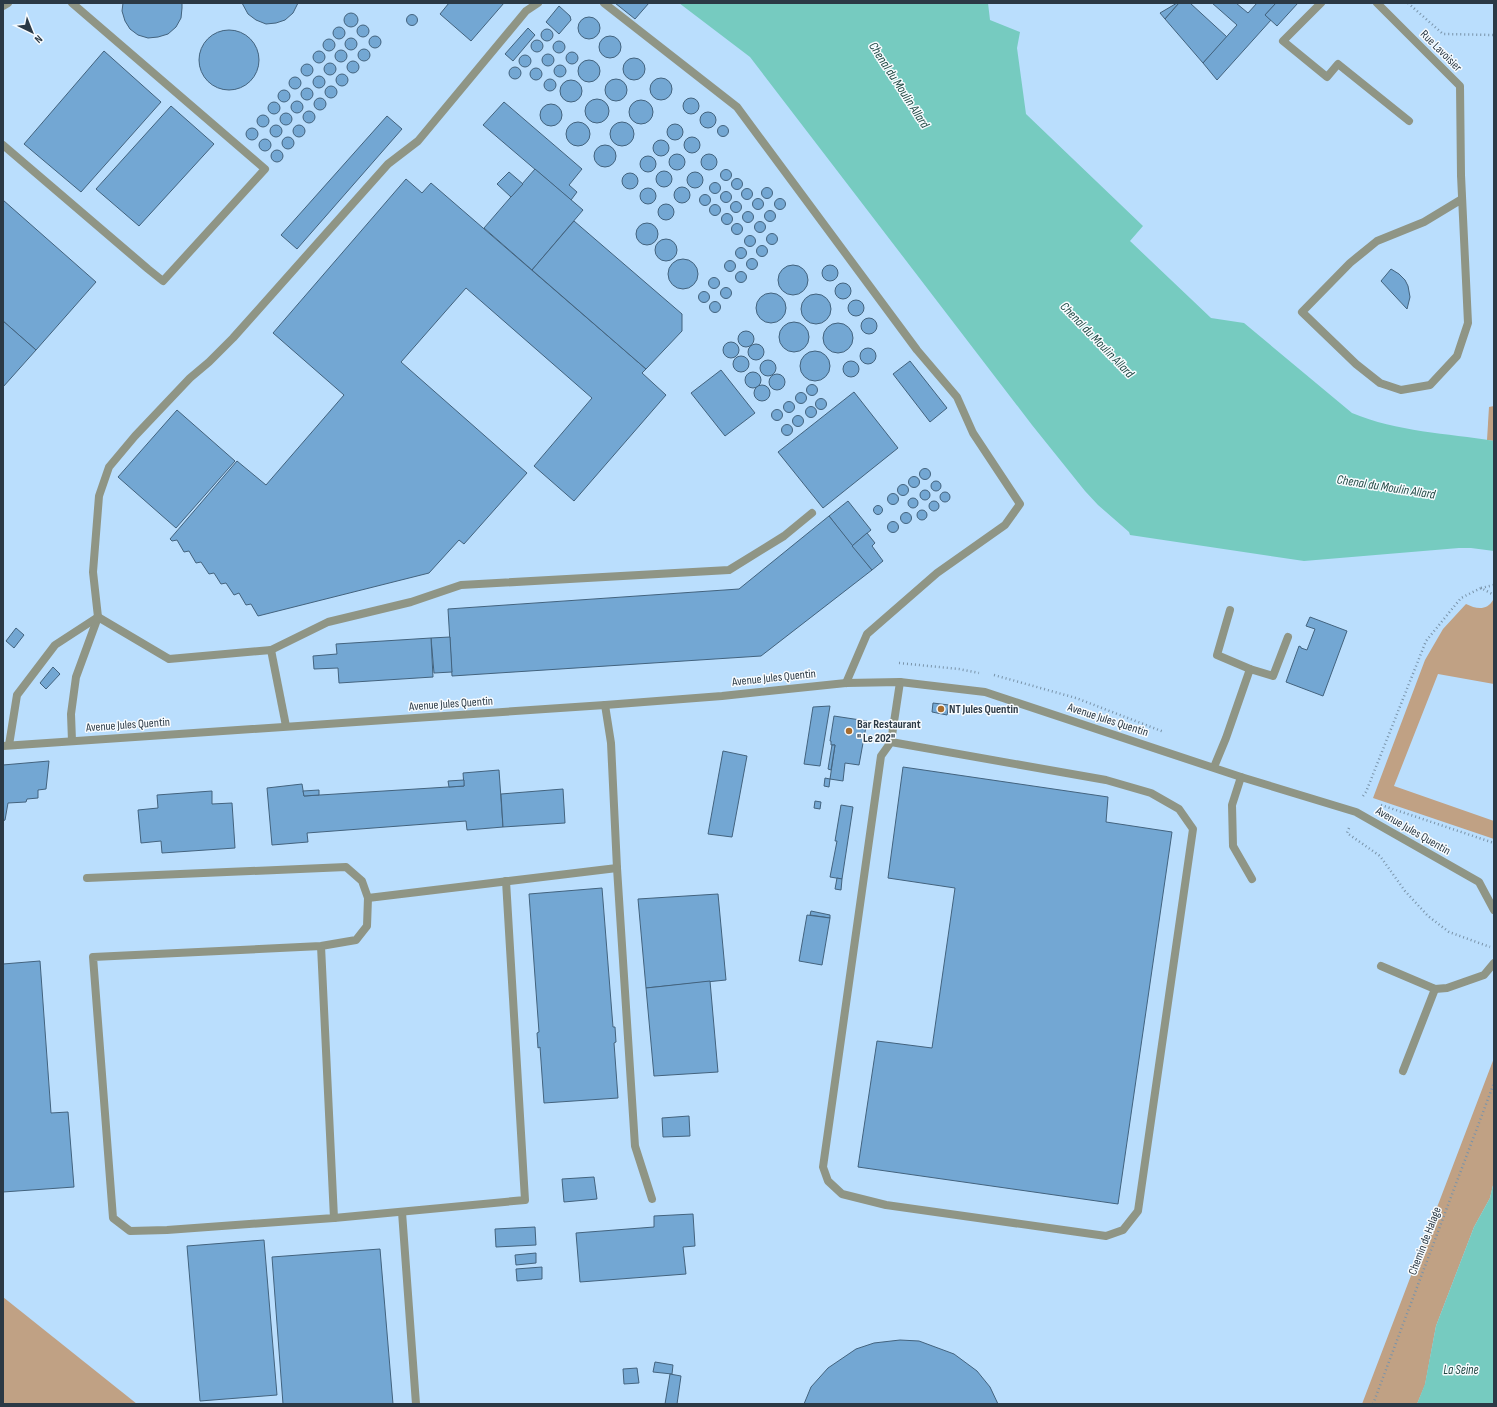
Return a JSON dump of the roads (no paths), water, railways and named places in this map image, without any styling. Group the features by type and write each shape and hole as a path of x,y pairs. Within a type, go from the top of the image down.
{"street":[{"path":"3,6 8,3"},
{"path":"3,145 163,281 265,169 72,3"},
{"path":"72,741 71,714 76,676 98,617 93,572 99,496 109,467 190,378 209,362 233,338 388,164 418,141 526,11 538,3"},
{"path":"604,3 737,107 917,350 957,397 972,433 1020,504 1005,525 938,574 867,634 846,683"},
{"path":"1321,3 1283,41 1326,77 1338,64 1409,121"},
{"name":"Rue Lavoisier","path":"1377,3 1460,86 1461,175 1468,323 1457,356 1430,385 1401,390 1380,383 1356,364 1302,312 1350,263 1377,241 1424,222 1462,199"},
{"path":"98,617 169,659 271,650 328,622 411,602 461,585 729,570 784,536 812,513"},
{"path":"1230,610 1217,656 1273,676 1288,637"},
{"path":"6,746 17,695 55,645 98,617"},
{"path":"271,650 286,726"},
{"path":"1214,767 1226,738 1250,669"},
{"path":"891,742 1106,780 1151,793 1179,809 1193,829 1138,1211 1123,1230 1106,1236 886,1205 842,1194 828,1181 823,1167 881,756 891,742 900,682"},
{"name":"Avenue Jules Quentin","path":"6,746 286,726 605,706 846,683 900,682 985,692 1356,812 1479,882 1494,910"},
{"path":"605,706 611,743 617,868 635,1146 652,1199"},
{"path":"1241,776 1232,805 1233,846 1252,879"},
{"path":"87,878 346,867 362,881 368,898 367,926 356,940 321,946 93,957 113,1218 130,1231 167,1230 334,1218 525,1200 506,881"},
{"path":"368,898 617,868"},
{"path":"321,946 334,1218"},
{"path":"1381,966 1436,990 1447,988 1484,975 1494,963"},
{"path":"1403,1071 1436,990"},
{"path":"402,1212 416,1404"}],"water":[{"name":"Chenal du Moulin Allard","path":"679,3 988,3 990,20 1020,32 1017,48 1026,114 1143,226 1130,241 1211,318 1244,323 1352,413 1404,428 1494,441 1494,551 1459,548 1304,561 1130,535 1129,532 1098,505 1085,491 1032,425 750,57"},
{"name":"La Seine","path":"1494,1181 1494,1404 1417,1404 1425,1384 1436,1326 1474,1227 1490,1198"}],"place":[{"name":"NT Jules Quentin","path":"941,709"},
{"name":"Bar Restaurant \" Le 202\"","path":"849,731"}]}
